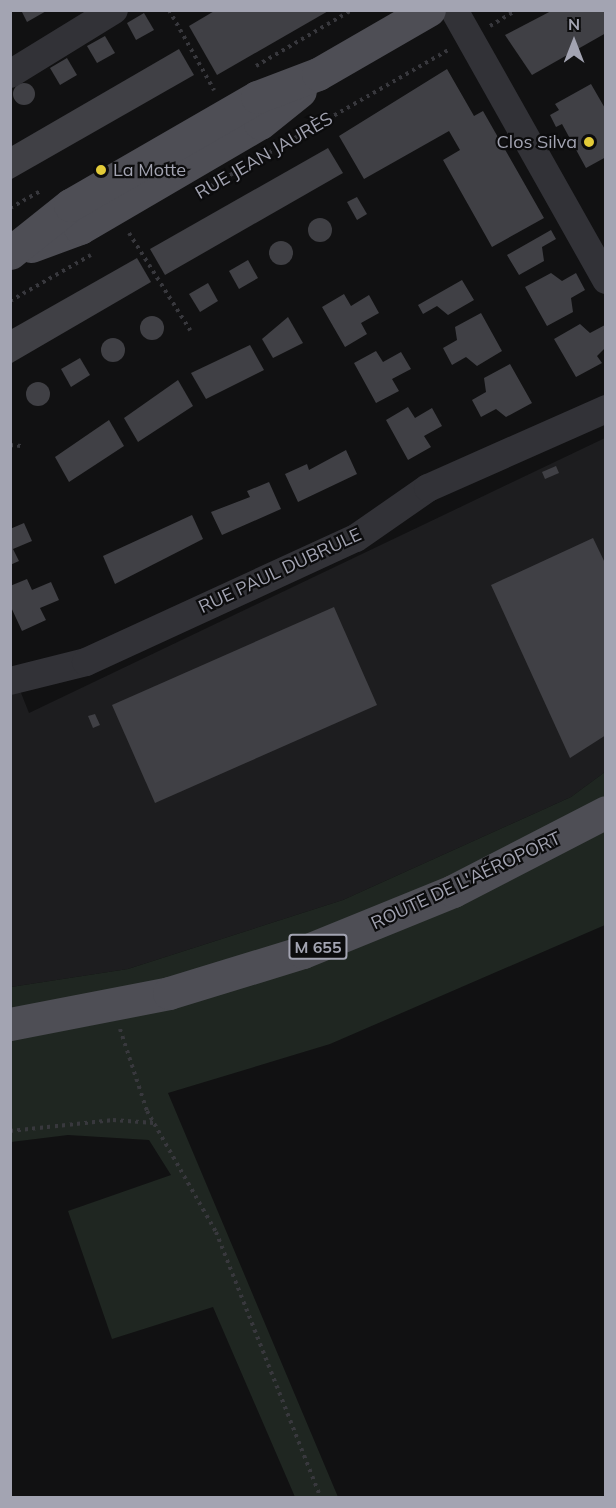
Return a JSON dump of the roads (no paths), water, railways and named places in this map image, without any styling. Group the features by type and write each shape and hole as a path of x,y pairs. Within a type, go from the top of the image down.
{"main road":[{"path":"12,253 70,205 257,97 318,74 429,10"},
{"name":"ROUTE DE L'AÉROPORT","path":"10,1024 112,1005 238,974 386,921 606,812"}],"street":[{"path":"10,74 114,10"},
{"path":"454,10 606,280"},
{"name":"RUE PAUL DUBRULE","path":"10,681 86,662 356,538 428,488 606,409"}],"place":[{"name":"Clos Silva","path":"589,142"},
{"name":"La Motte","path":"101,170"}]}
